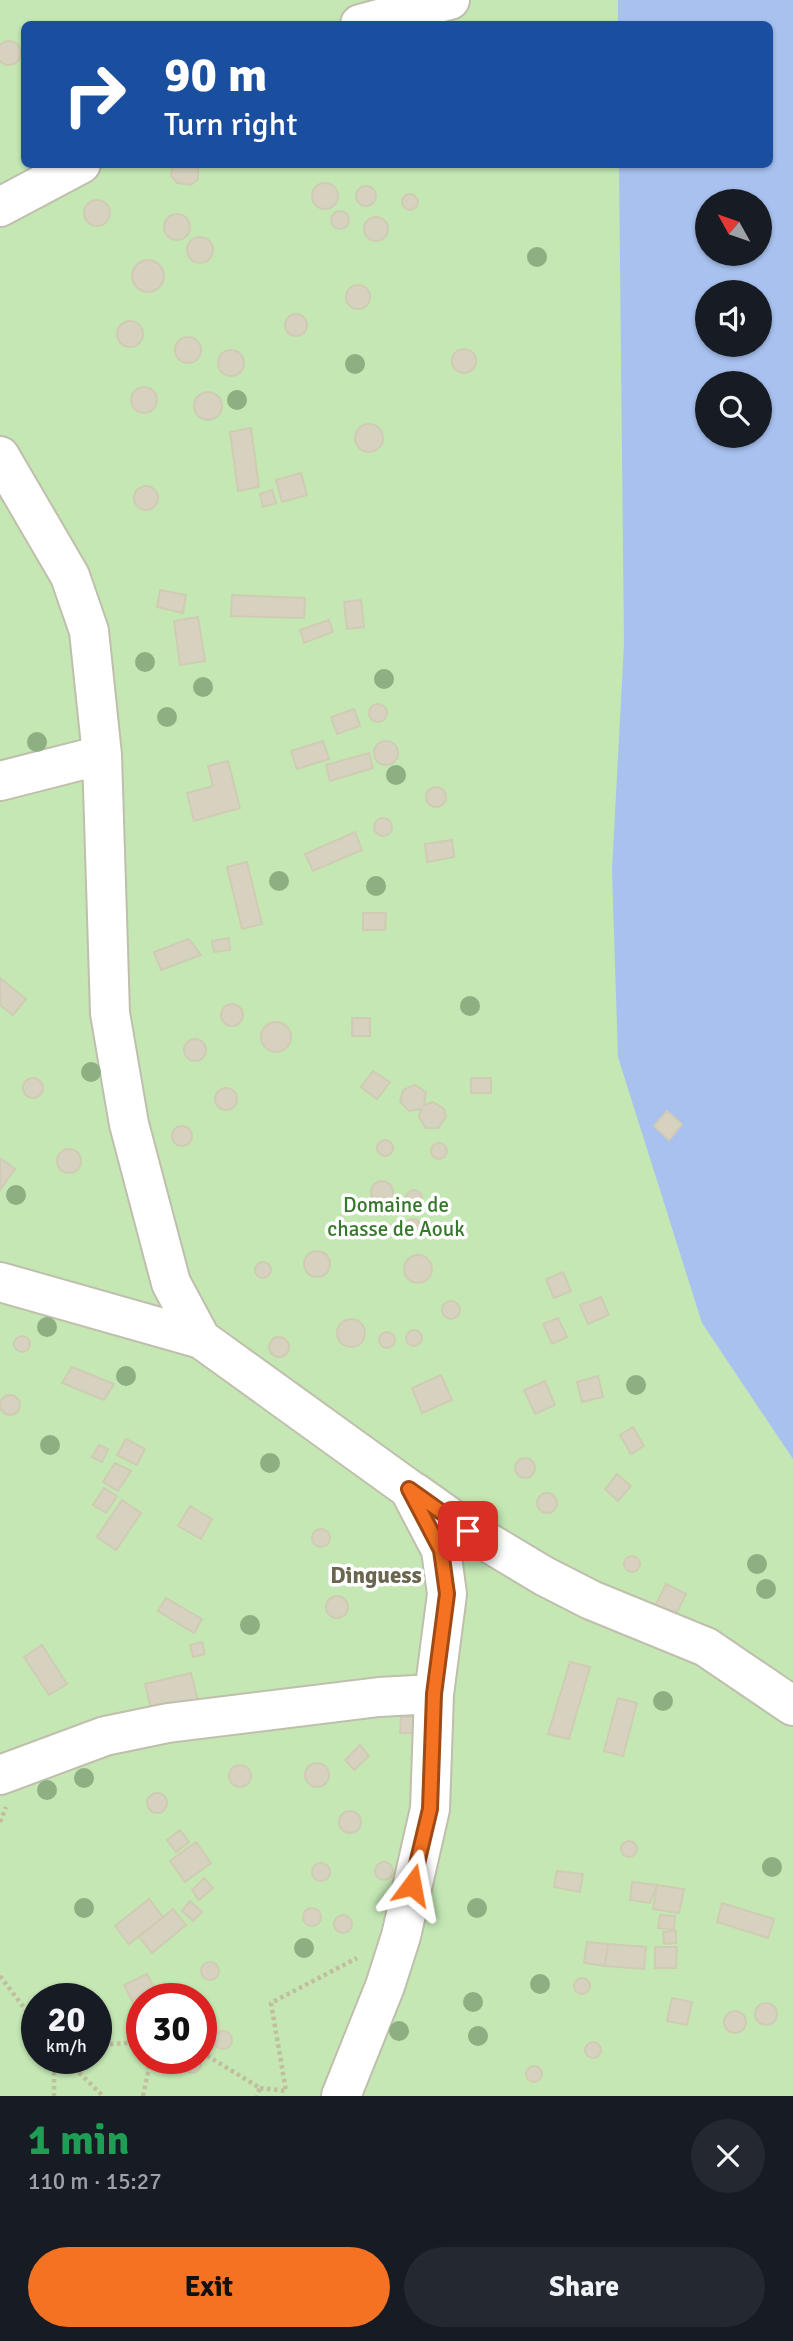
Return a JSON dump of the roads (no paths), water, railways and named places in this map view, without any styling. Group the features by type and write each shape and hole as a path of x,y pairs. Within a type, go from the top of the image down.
{"street":[{"path":"371,21 450,0"},
{"path":"0,207 73,168"},
{"path":"0,456 70,576 89,631 102,755 110,1013 129,1124 154,1225 171,1283 201,1339"},
{"path":"0,780 102,755"},
{"path":"0,1282 201,1339 468,1531 590,1600 706,1647 793,1706"},
{"path":"341,2096 385,1986 401,1936 430,1809 434,1694 447,1594 441,1550 409,1489"},
{"path":"0,1775 105,1736 168,1723 379,1697 434,1694"}],"water":[{"path":"618,0 793,0 793,1459 702,1323 618,1057 612,870 624,644 619,168 773,168 773,21 618,21"}],"district":[{"name":"Dinguess","path":"376,1575"}],"park label":[{"name":"Domaine de chasse de Aouk","path":"396,1217"}]}
